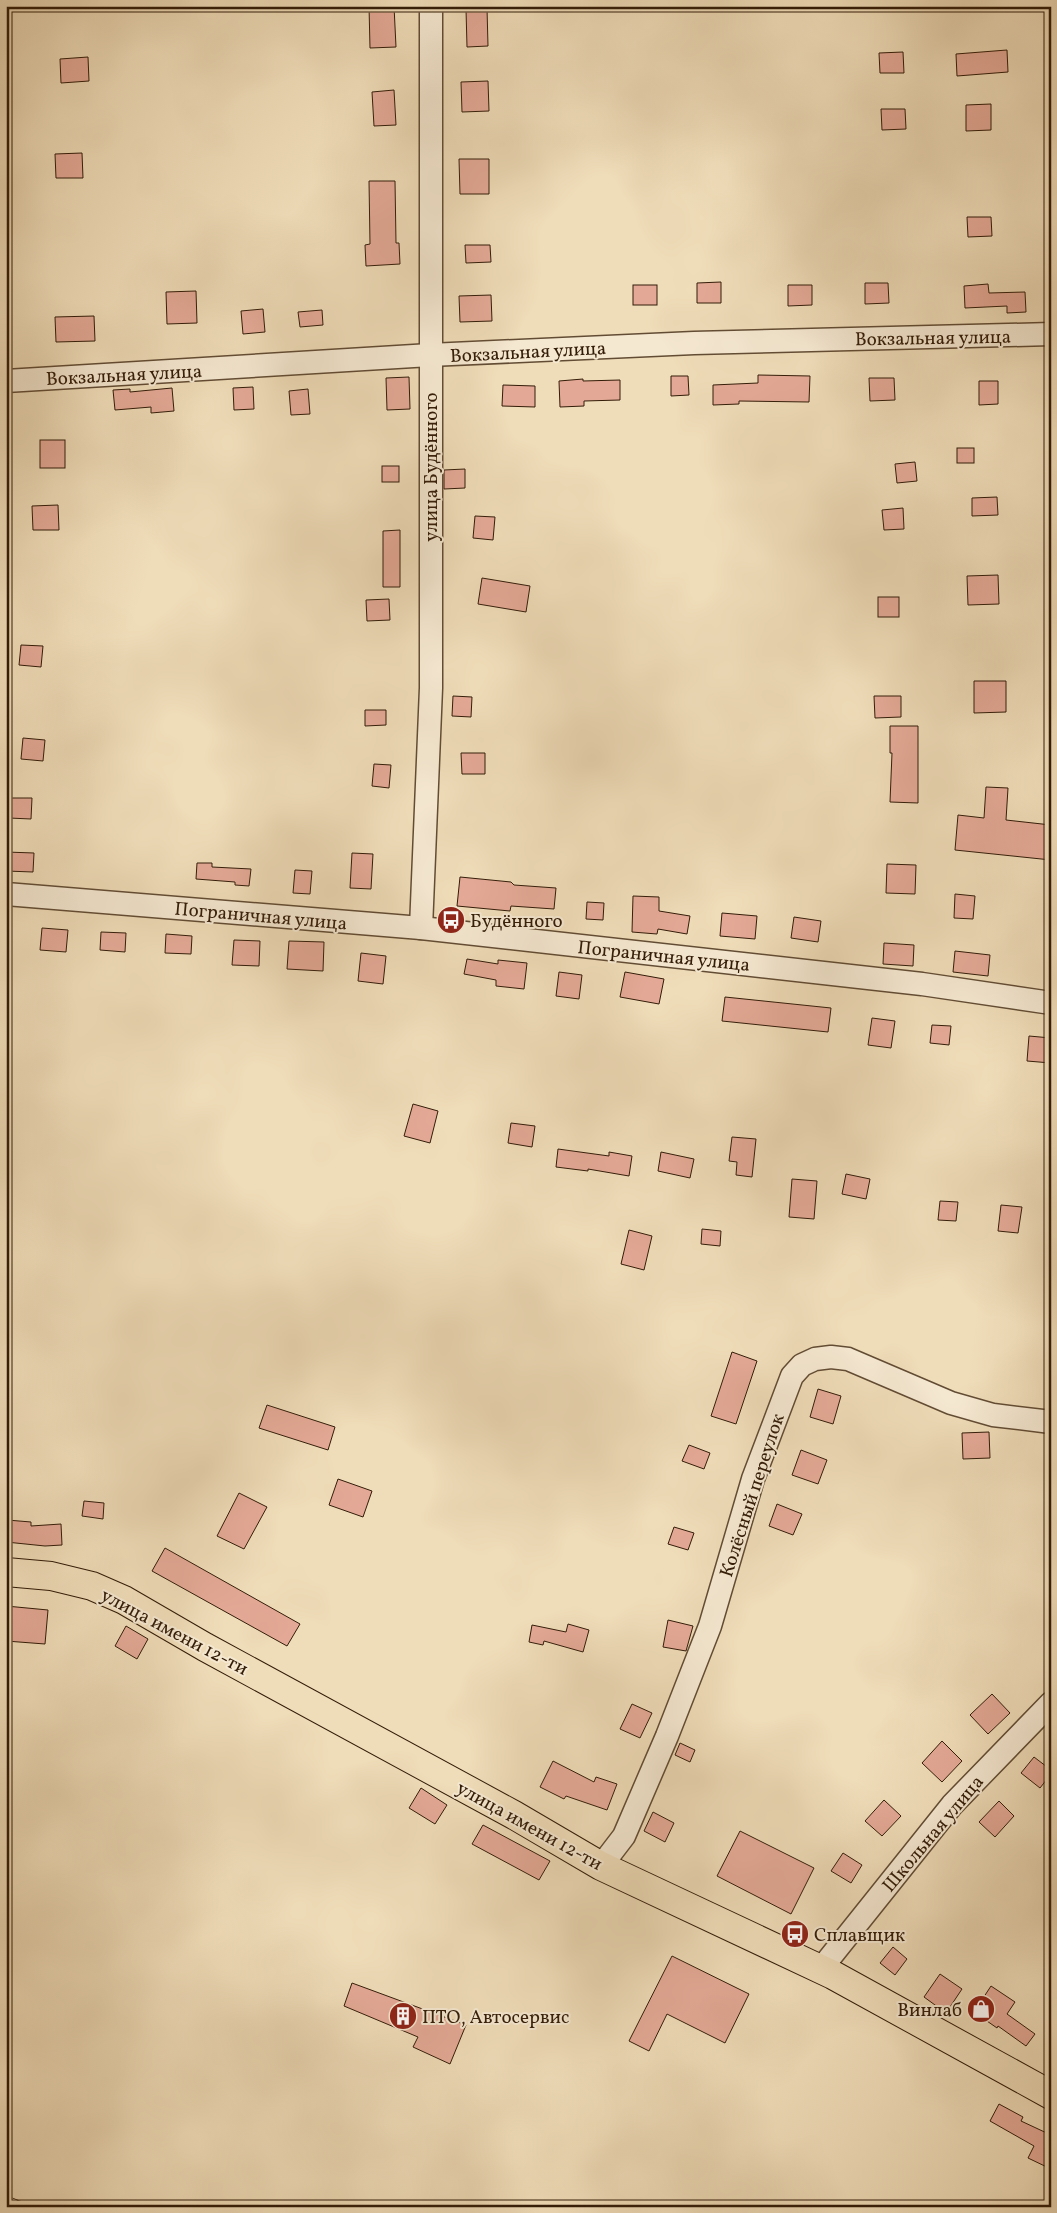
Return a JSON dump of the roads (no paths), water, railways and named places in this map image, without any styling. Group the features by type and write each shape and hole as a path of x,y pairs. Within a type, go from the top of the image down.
{"main road":[{"name":"улица имени 12-ти","path":"6,1572 50,1576 92,1586 124,1600 205,1648 514,1815 601,1866 820,1970 1051,2095"}],"street":[{"name":"улица Будённого","path":"421,928 431,688 431,6"},
{"name":"Вокзальная улица","path":"6,381 430,355 694,343 1051,334"},
{"name":"Пограничная улица","path":"6,894 421,928 922,984 1051,1003"},
{"name":"Колёсный переулок","path":"601,1866 624,1836 667,1736 710,1626 753,1479 780,1404 792,1376 802,1365 814,1359 848,1359 951,1403 993,1415 1051,1422"},
{"name":"Школьная улица","path":"820,1970 952,1805 1051,1703"}],"railway":[{"path":"6,2198 29,2207"}],"place":[{"name":"Будённого","path":"451,920"},
{"name":"Сплавщик","path":"795,1934"},
{"name":"Винлаб","path":"981,2009"},
{"name":"ПТО, Автосервис","path":"403,2016"}]}
